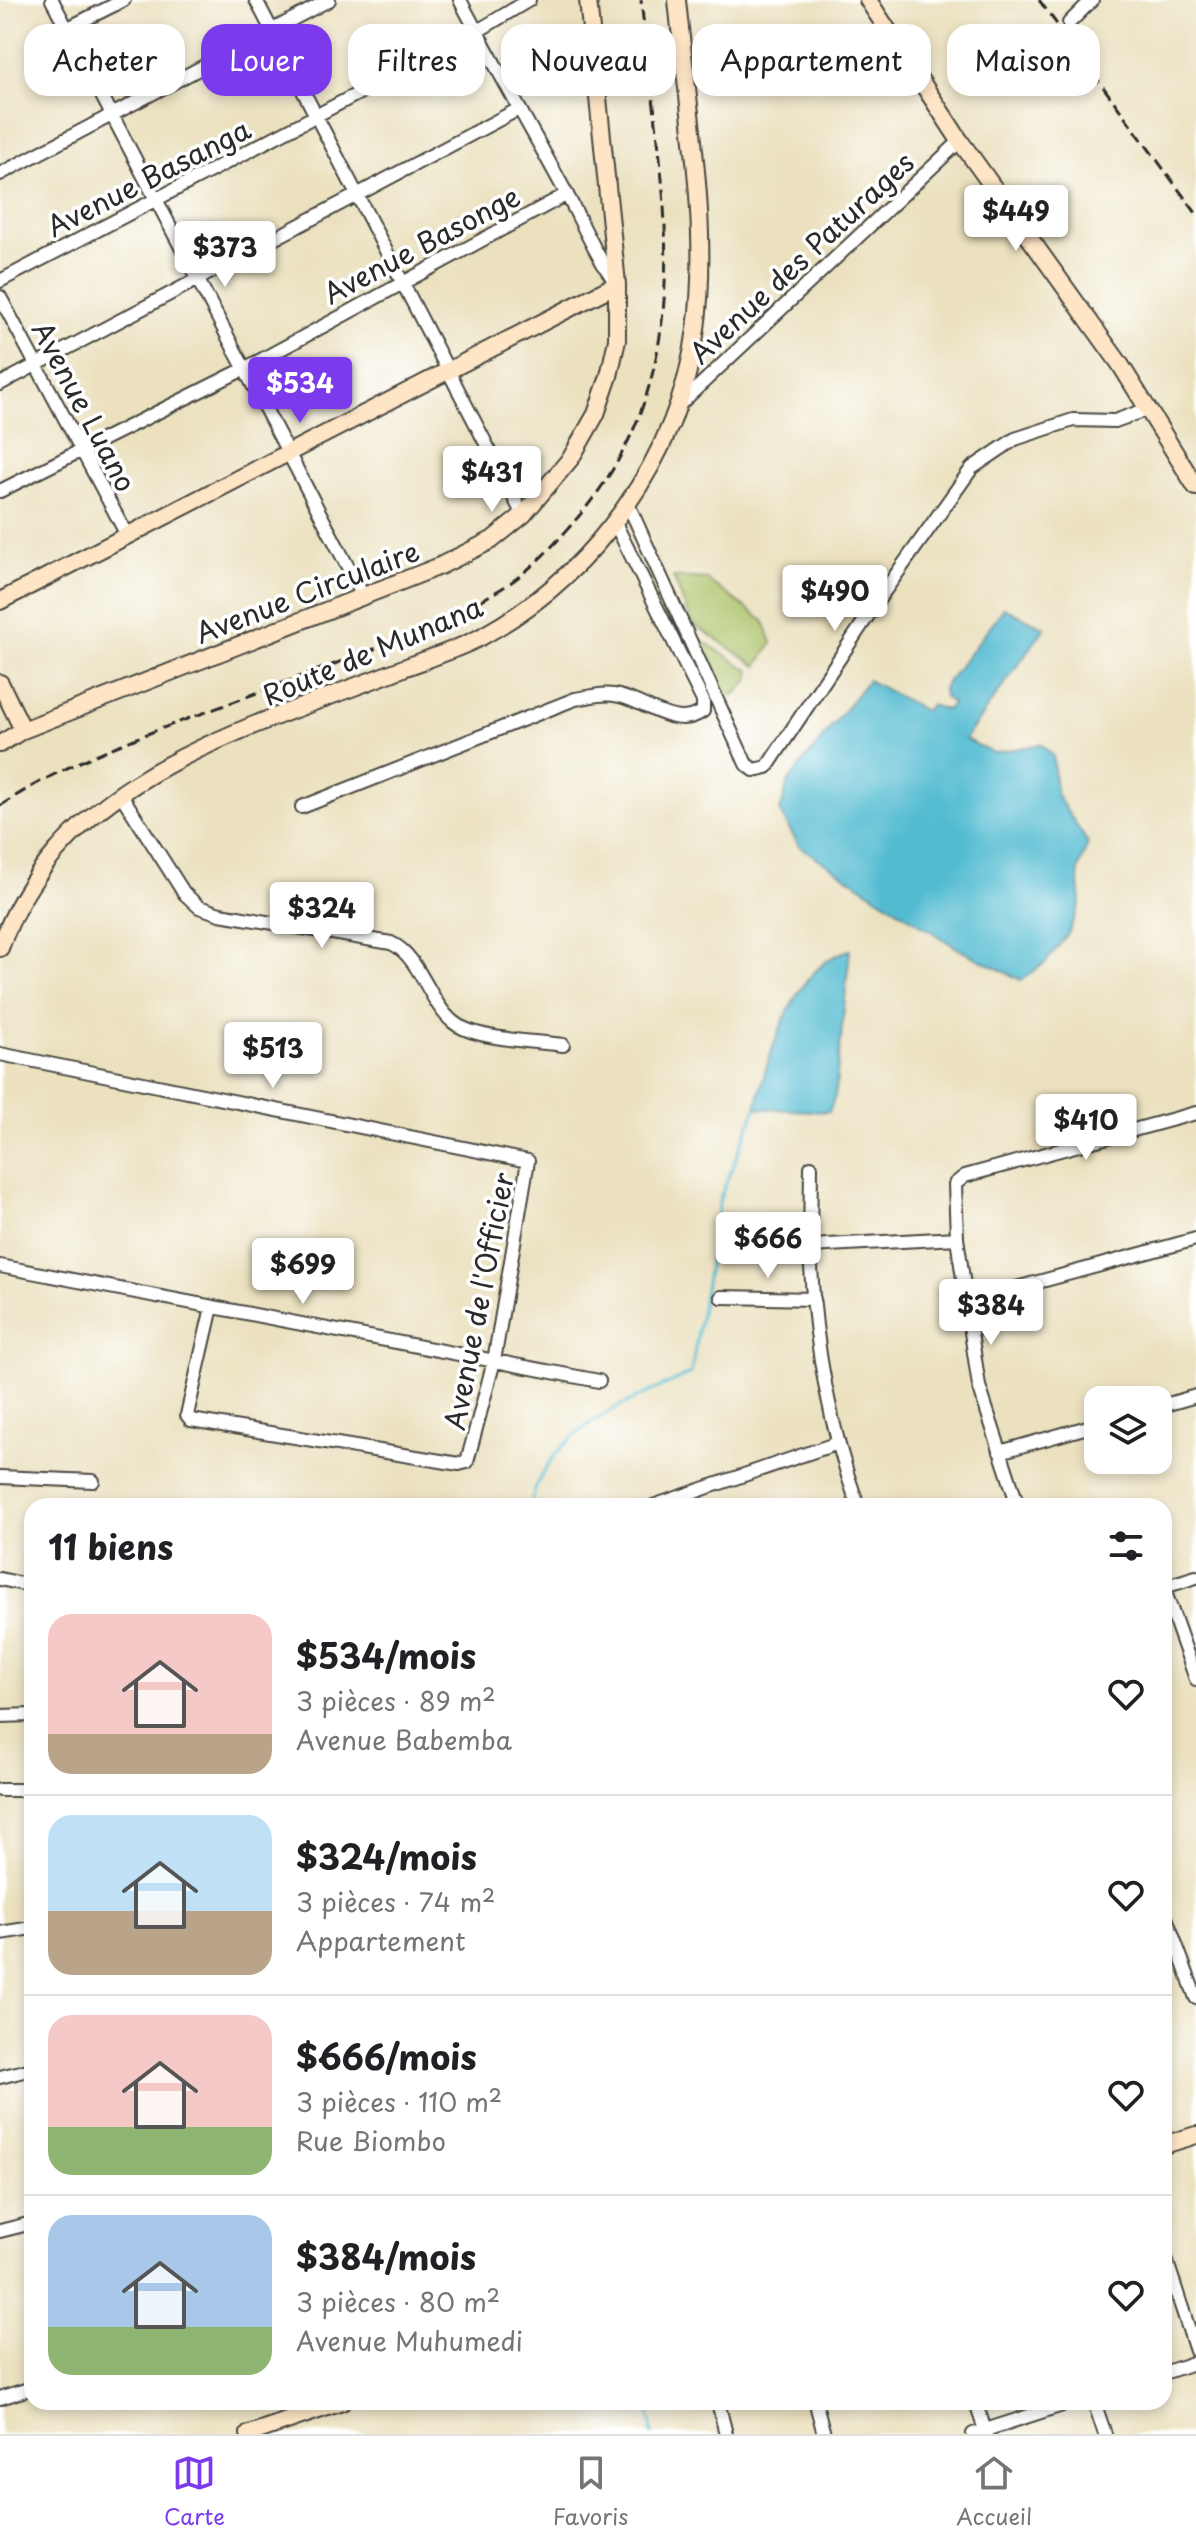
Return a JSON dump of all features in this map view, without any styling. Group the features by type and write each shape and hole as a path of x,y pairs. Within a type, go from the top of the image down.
{"street":[{"path":"52,0 64,24"},
{"path":"76,24 124,0"},
{"path":"256,0 269,24"},
{"path":"283,24 329,0"},
{"path":"460,0 472,24"},
{"name":"Avenue Basanga","path":"485,27 529,0"},
{"name":"Avenue Circulaire","path":"0,744 23,730 440,566 492,540 523,515 571,458 596,414 617,340 617,284 588,0"},
{"name":"Route de Munana","path":"0,948 13,914 41,868 74,829 120,793 151,773 217,742 479,638 540,597 571,571 615,523 645,478 676,408 696,332 700,264 677,0"},
{"path":"868,0 960,141 1120,364 1196,487"},
{"path":"1069,23 1092,0"},
{"path":"0,601 617,284 598,259 567,194 485,49"},
{"path":"0,174 201,67"},
{"path":"102,96 363,596"},
{"path":"307,96 523,515"},
{"name":"Avenue Basanga","path":"0,281 355,96"},
{"path":"0,384 517,110"},
{"name":"Avenue des Paturages","path":"676,408 960,141"},
{"name":"Avenue Basonge","path":"0,491 246,368 402,280 567,194"},
{"name":"Avenue Luano","path":"0,297 128,537"},
{"path":"628,504 746,764 754,770 767,767 883,593 972,468 1015,439 1073,420 1115,421 1148,409"},
{"path":"302,807 575,699 618,695 670,717 694,718 703,711 703,701 615,523"},
{"path":"0,683 23,730"},
{"path":"120,793 184,893 199,907 220,914 391,943 402,950 442,1011 458,1025 478,1032 563,1045"},
{"name":"Avenue de l'Officier","path":"0,1054 524,1158 529,1172 494,1361 470,1459 459,1464 359,1445 197,1423 187,1415 212,1307"},
{"path":"1015,1498 979,1386 957,1238 957,1181 965,1176 1196,1113"},
{"path":"811,1167 810,1246 820,1365 838,1443 855,1498"},
{"path":"725,1242 810,1246 957,1238"},
{"path":"965,1302 1196,1239"},
{"path":"0,1266 599,1381"},
{"path":"721,1297 814,1299"},
{"path":"1172,1403 1196,1396"},
{"path":"1000,1452 1084,1428"},
{"path":"676,1498 838,1443"},
{"path":"0,1477 93,1481"},
{"path":"1172,1585 1196,1577"},
{"path":"0,1579 24,1584"},
{"path":"1172,1611 1196,1679"},
{"path":"0,1716 24,1715"},
{"path":"0,1790 24,1790"},
{"path":"0,1933 24,1929"},
{"path":"1172,1934 1196,1998"},
{"path":"0,2077 24,2071"},
{"path":"1172,2142 1196,2135"},
{"path":"0,2231 24,2225"},
{"path":"1172,2278 1196,2351"},
{"path":"1172,2370 1196,2362"},
{"path":"0,2398 24,2390"},
{"path":"249,2434 319,2410"},
{"path":"720,2410 726,2434"},
{"path":"818,2410 824,2434"},
{"path":"977,2410 981,2432 1048,2410"},
{"path":"1097,2410 1105,2434"}],"green space":[{"path":"673,577 706,579 764,621 772,643 757,666 692,623"},
{"path":"698,638 750,671 750,679 734,695 722,691"}],"water":[{"path":"1004,608 1045,628 965,739 993,753 1041,744 1053,756 1056,794 1088,843 1078,871 1081,902 1068,934 1045,963 1021,980 960,950 799,846 780,812 788,782 868,680 925,711 930,705 947,710 952,703 944,697 943,688"},
{"path":"850,950 835,1096 829,1112 756,1108 776,1039 799,993 813,973 830,959"}],"waterway":[{"path":"533,1498 539,1479 553,1457 572,1438 616,1408 691,1373 720,1198 756,1108"},
{"path":"649,2410 652,2434"}],"railway":[{"path":"0,806 91,757 379,647 470,606 532,566 579,516 619,458 646,397 660,334 666,268 664,202 641,0"},
{"path":"1039,0 1196,213"}]}
